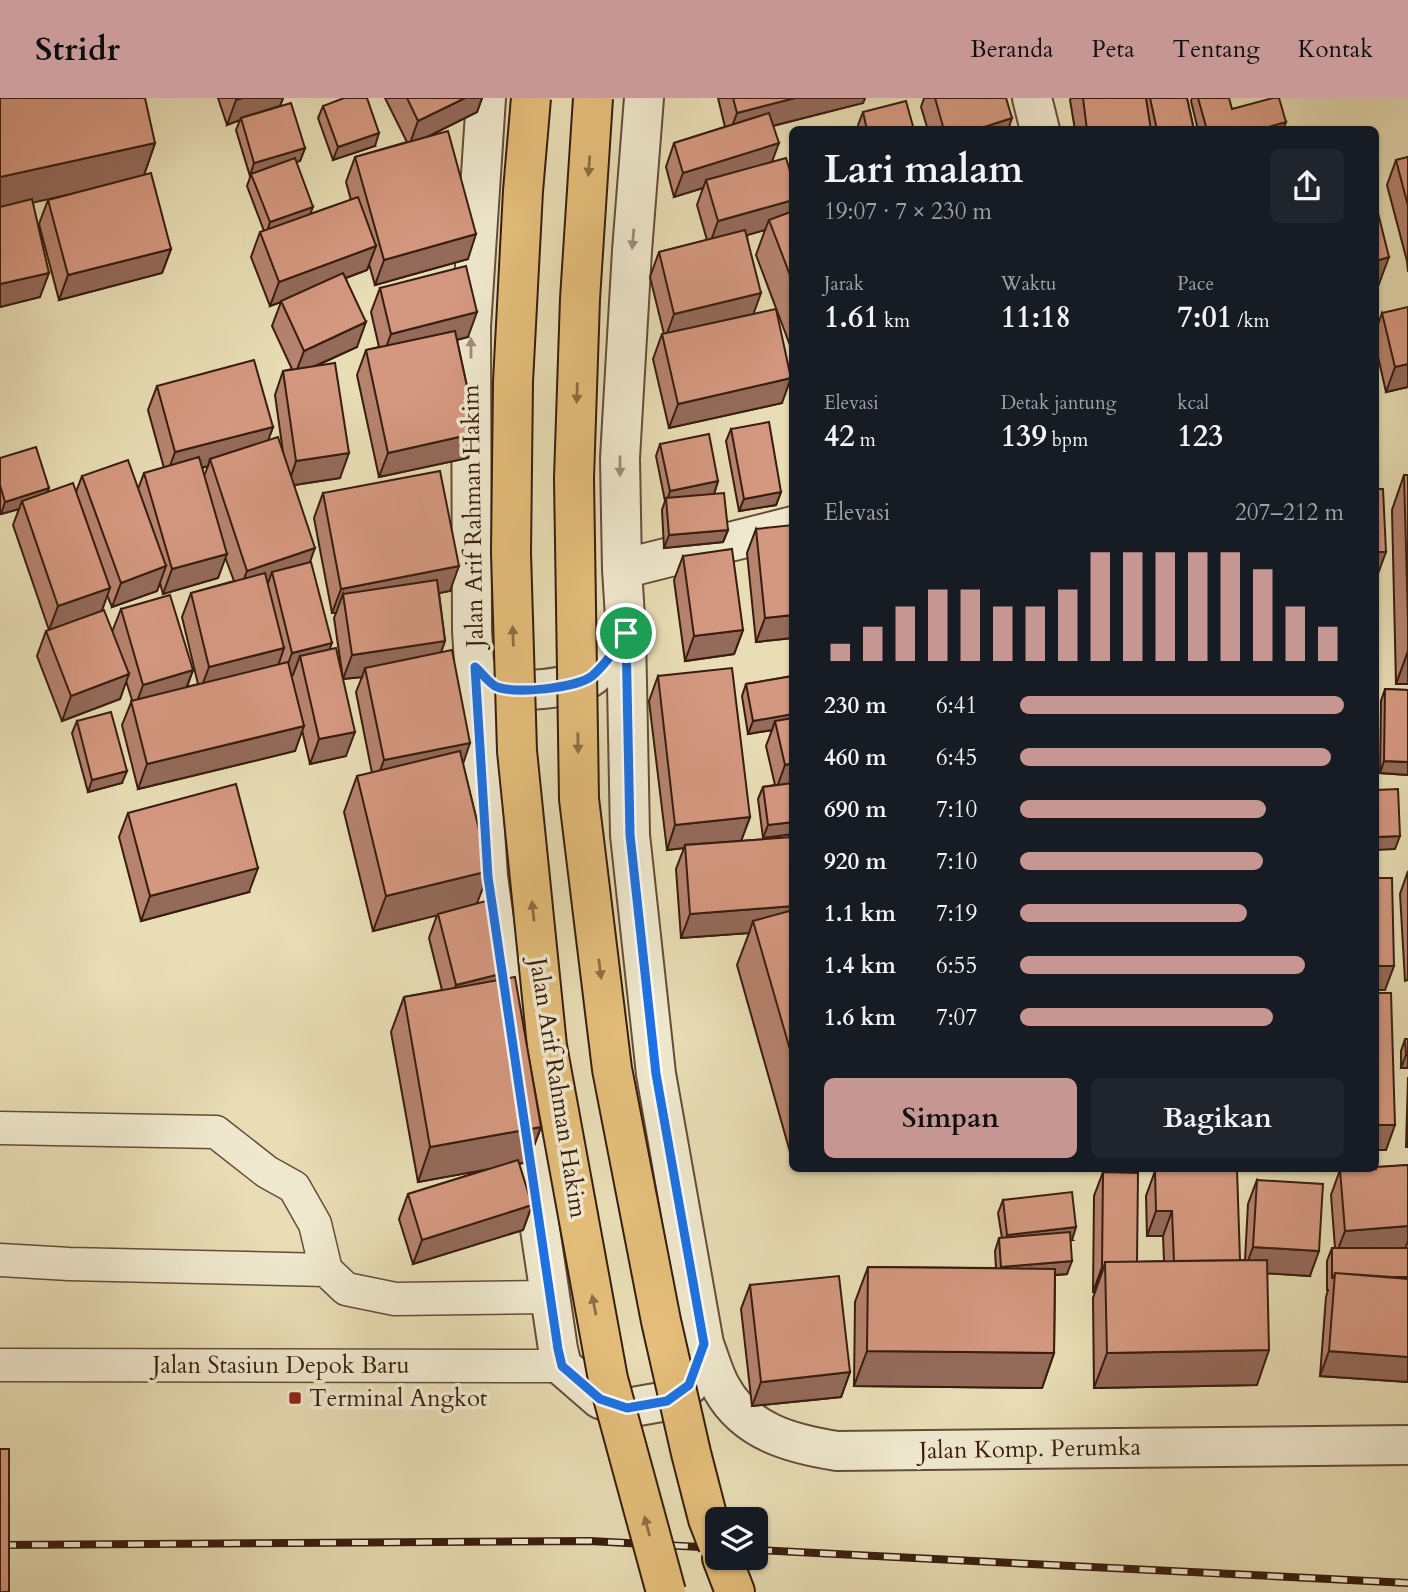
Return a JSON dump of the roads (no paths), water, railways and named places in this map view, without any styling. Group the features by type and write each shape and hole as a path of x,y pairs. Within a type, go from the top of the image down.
{"highway":[{"name":"Jalan Arif Rahman Hakim","path":"531,98 523,191 513,395 510,553 517,751 547,1046 608,1379 666,1592"},
{"path":"593,98 580,299 574,478 579,799 612,1069 661,1321 705,1507"},
{"path":"726,1570 734,1592"}],"street":[{"name":"Jalan Arif Rahman Hakim","path":"486,98 471,327 472,631 488,877 562,1366"},
{"path":"562,1366 600,1399 627,1408 667,1401 689,1385 704,1344 656,1074 630,835 620,458 644,98"},
{"path":"1032,98 1040,126"},
{"path":"622,569 789,527"},
{"path":"475,667 496,686 526,691 562,686 589,678 609,659 626,633"},
{"name":"Jalan Komp. Perumka","path":"704,1344 722,1389 741,1415 769,1433 803,1446 836,1451 1408,1446"}],"lane":[{"path":"0,1128 216,1132 267,1172 294,1187 315,1224 326,1269 346,1289 395,1299 550,1297"},
{"path":"0,1259 69,1264 326,1269"},
{"name":"Jalan Stasiun Depok Baru","path":"0,1365 562,1366"}],"railway":[{"path":"0,1545 590,1541 705,1547"},
{"path":"768,1551 1408,1583"}],"place":[{"name":"Terminal Angkot","path":"295,1398"}]}
